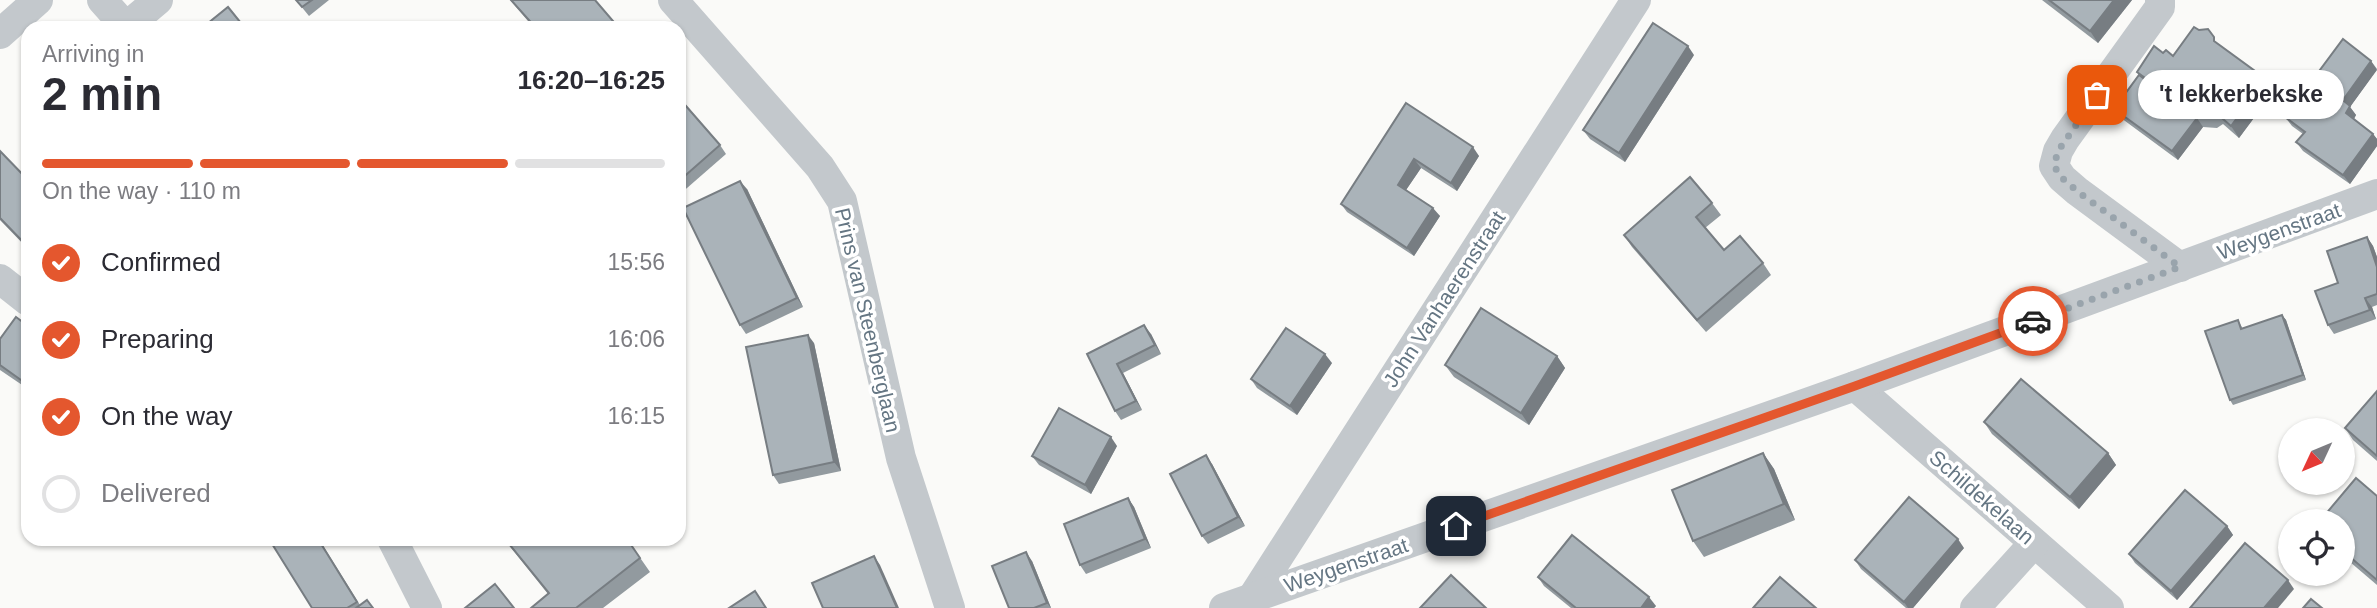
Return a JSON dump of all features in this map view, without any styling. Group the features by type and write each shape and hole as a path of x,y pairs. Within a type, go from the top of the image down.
{"street":[{"path":"0,34 38,0"},
{"path":"102,0 121,21"},
{"path":"133,21 158,0"},
{"name":"Prins van Steenberglaan","path":"673,0 820,167 842,201 901,458 950,608"},
{"name":"John Vanhaerenstraat","path":"1252,598 1636,0"},
{"path":"2160,0 2160,6 2065,139 2054,166 2062,178 2077,191 2180,267"},
{"name":"Weygenstraat","path":"1224,608 1855,386 2377,194"},
{"path":"0,279 21,296"},
{"name":"Schildekelaan","path":"1855,386 2109,608"},
{"path":"1975,608 2034,543"},
{"path":"396,546 427,608"}],"building":[{"path":"296,0 312,0 302,7"},
{"path":"511,0 595,0 613,21 530,21"},
{"path":"2049,0 2114,0 2090,31"},
{"path":"228,7 239,21 211,21"},
{"path":"1653,23 1688,46 1619,153 1583,130"},
{"path":"2194,27 2199,30 2208,29 2214,41 2266,79 2231,126 2215,112 2208,116 2195,115 2137,72 2154,46 2173,56"},
{"path":"2343,39 2371,61 2343,100 2350,106 2346,113 2373,134 2343,175 2296,142 2305,132 2285,117"},
{"path":"2139,75 2197,118 2172,151 2114,109"},
{"path":"1406,103 1473,147 1451,183 1414,159 1398,185 1433,208 1407,248 1341,204"},
{"path":"686,106 720,145 686,175"},
{"path":"0,151 21,173 21,240 0,218"},
{"path":"1690,177 1712,203 1696,217 1724,250 1740,236 1763,263 1697,320 1624,235"},
{"path":"740,181 797,298 740,325 686,214 686,207"},
{"path":"2367,237 2377,267 2377,294 2365,298 2370,310 2328,325 2315,291 2338,283 2327,251"},
{"path":"1481,308 1557,356 1521,413 1445,365"},
{"path":"2282,315 2303,375 2230,400 2205,331 2238,320 2241,329"},
{"path":"16,317 21,321 21,380 0,365 0,339"},
{"path":"1144,325 1155,345 1117,364 1136,401 1115,411 1087,354"},
{"path":"1286,328 1325,354 1290,406 1251,379"},
{"path":"808,335 834,462 773,475 746,347"},
{"path":"2021,379 2108,453 2070,497 1984,422"},
{"path":"2377,391 2377,456 2356,438 2356,418 2354,418"},
{"path":"1059,408 1111,437 1085,485 1032,456"},
{"path":"1763,453 1784,504 1693,541 1672,490"},
{"path":"1206,455 1238,517 1202,536 1170,474"},
{"path":"2356,478 2377,496 2377,580 2355,561 2355,509 2330,509 2342,495 2356,495"},
{"path":"2185,490 2227,526 2171,591 2129,554"},
{"path":"1909,497 1958,539 1904,602 1855,560"},
{"path":"1128,498 1145,539 1080,565 1064,524"},
{"path":"1572,535 1649,597 1641,608 1576,608 1538,577"},
{"path":"2245,543 2278,571 2278,586 2283,586 2264,608 2190,608"},
{"path":"273,546 322,546 357,602 347,608 312,608"},
{"path":"511,546 632,546 640,558 576,608 531,608 549,593"},
{"path":"1026,552 1047,603 1034,608 1009,608 992,566"},
{"path":"874,556 897,608 823,608 812,583"},
{"path":"1451,575 1486,608 1420,608"},
{"path":"1780,577 1816,608 1753,608"},
{"path":"495,584 514,608 465,608"},
{"path":"755,591 766,608 729,608"},
{"path":"2311,599 2322,608 2303,608"},
{"path":"367,600 373,608 356,608"}],"way so far":[{"path":"2033,321 2180,267 2077,191 2062,178 2054,166 2065,139 2097,95"}],"place":[{"name":"'t lekkerbekske","path":"2097,95"}],"route":[{"path":"1456,526 2033,321"}]}
